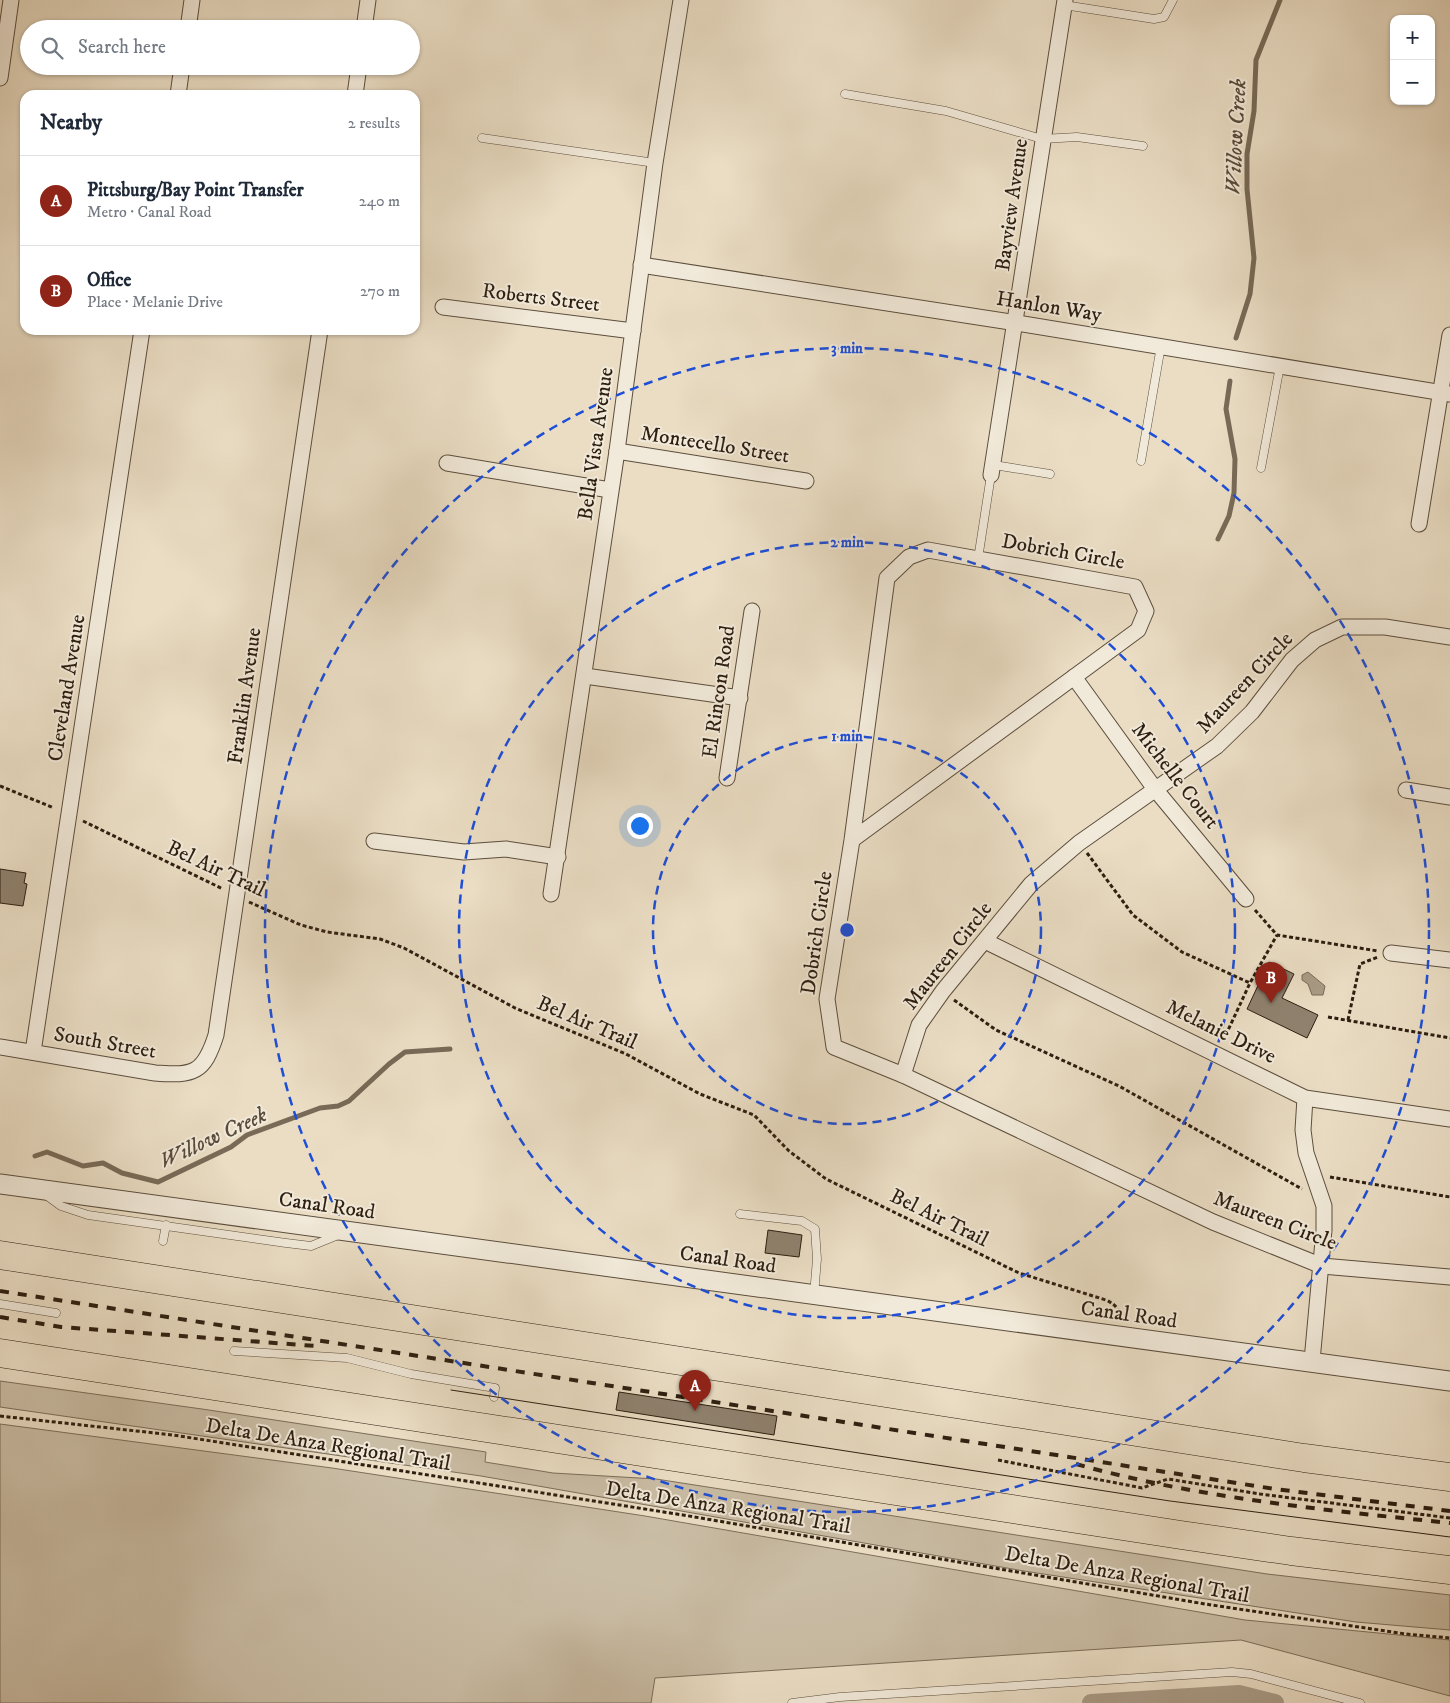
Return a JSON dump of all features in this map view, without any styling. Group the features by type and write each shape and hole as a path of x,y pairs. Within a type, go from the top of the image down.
{"highway":[{"path":"0,1255 1294,1456 1450,1477"},
{"path":"0,1353 1200,1538 1450,1570"}],"street":[{"path":"0,78 11,0"},
{"path":"189,20 192,0"},
{"path":"365,20 368,0"},
{"name":"Bella Vista Avenue","path":"551,894 617,451 654,163 681,0"},
{"name":"Bayview Avenue","path":"992,470 1017,322 1042,139 1065,2"},
{"path":"179,90 181,75"},
{"path":"355,90 357,75"},
{"name":"Hanlon Way","path":"641,265 1017,322 1445,394"},
{"name":"Roberts Street","path":"443,306 633,331"},
{"name":"Cleveland Avenue","path":"33,1052 141,335"},
{"name":"Franklin Avenue","path":"202,1065 209,1056 216,1034 319,335"},
{"path":"1419,524 1445,394 1450,335"},
{"name":"Montecello Street","path":"617,451 806,481"},
{"path":"447,463 610,490"},
{"name":"Dobrich Circle","path":"852,840 1138,630 1146,611 1135,587 928,550 909,557 887,578 852,840 827,999 834,1047 903,1075"},
{"name":"El Rincon Road","path":"727,778 752,611"},
{"name":"Maureen Circle","path":"1450,637 1385,627 1342,627 1315,640 1292,660 1252,712 1217,746 1080,843 1031,884 942,991 919,1025 903,1075 1213,1222 1322,1266 1450,1277"},
{"path":"584,676 740,698"},
{"name":"Michelle Court","path":"1074,677 1155,789 1246,899"},
{"path":"1406,790 1450,797"},
{"path":"374,841 464,852 506,848 558,857"},
{"name":"Melanie Drive","path":"985,941 1218,1053 1305,1098 1450,1119"},
{"path":"1391,953 1450,960"},
{"name":"South Street","path":"0,1047 155,1073 176,1074 189,1072 202,1065"},
{"path":"1305,1098 1304,1137 1306,1153 1322,1200 1324,1230 1312,1361"},
{"name":"Canal Road","path":"0,1184 1450,1381"}],"lane":[{"path":"1065,2 1154,19 1164,17 1173,0"},
{"path":"845,94 946,111 1042,139 1077,137 1143,146"},
{"path":"482,138 654,163"},
{"path":"1141,461 1161,346"},
{"path":"1261,468 1280,366"},
{"path":"978,559 992,470 1050,474"},
{"path":"40,1190 60,1206 88,1215 311,1246 347,1232"},
{"path":"740,1214 802,1221 815,1229 817,1259 814,1295"},
{"path":"163,1241 166,1225"},
{"path":"0,1304 56,1313"},
{"path":"234,1352 359,1360 411,1374 495,1388 494,1397"},
{"path":"792,1703 831,1698 1232,1672 1251,1674 1360,1703"}],"path":[{"name":"Bel Air Trail","path":"0,786 69,814 301,925 327,932 380,939 404,948 515,1008 626,1054 700,1094 754,1115 789,1151 826,1179 1019,1273 1106,1300 1116,1305 1120,1314 1120,1336"},
{"path":"1080,843 1133,915 1182,952 1250,983"},
{"path":"1246,899 1276,935 1391,953"},
{"path":"1218,1053 1250,983 1276,935"},
{"path":"1348,1020 1360,964 1391,953"},
{"path":"942,991 996,1030 1119,1086 1322,1200"},
{"path":"1328,1017 1450,1038"},
{"path":"1314,1174 1450,1196"},
{"name":"Delta De Anza Regional Trail","path":"0,1416 173,1436 683,1515 1205,1604 1450,1638"},
{"path":"998,1460 1142,1488 1168,1479 1450,1518"}],"shaded area":[{"path":"1308,972 1325,986 1323,995 1312,995 1308,984 1302,980 1302,975"},
{"path":"0,1381 486,1452 485,1462 553,1473 656,1479 1267,1574 1450,1595 1450,1630 1356,1622 1024,1571 481,1476 0,1407"},
{"path":"0,1424 332,1468 645,1516 1245,1620 1450,1640 1450,1696 1241,1640 655,1678 651,1703 0,1703"}],"building":[{"path":"0,869 26,873 24,883 27,884 23,906 0,903"},
{"path":"1269,962 1294,974 1282,998 1318,1015 1307,1038 1247,1009"},
{"path":"768,1230 802,1235 799,1257 765,1253"},
{"path":"619,1392 777,1416 774,1435 616,1410"}],"waterway":[{"name":"Willow Creek","path":"1236,338 1250,294 1254,258 1247,189 1247,154 1254,111 1256,60 1280,0"},
{"name":"Willow Creek","path":"1218,539 1229,516 1234,493 1235,459 1226,409 1230,381"},
{"name":"Willow Creek","path":"35,1156 47,1152 83,1166 103,1163 122,1173 158,1182 231,1147 247,1135 320,1108 338,1106 349,1101 389,1064 405,1052 450,1049"},
{"path":"1091,1703 1239,1694 1275,1703"}],"tram line":[{"path":"451,1390 1170,1501 1450,1537"}],"railway":[{"path":"0,1291 1275,1489 1450,1511"},
{"path":"0,1317 61,1327 316,1346"},
{"path":"1076,1464 1168,1486 1215,1494 1309,1508 1450,1523"}],"place":[{"name":"Office","path":"1271,1003"},
{"name":"Pittsburg/Bay Point Transfer","path":"695,1411"}]}
